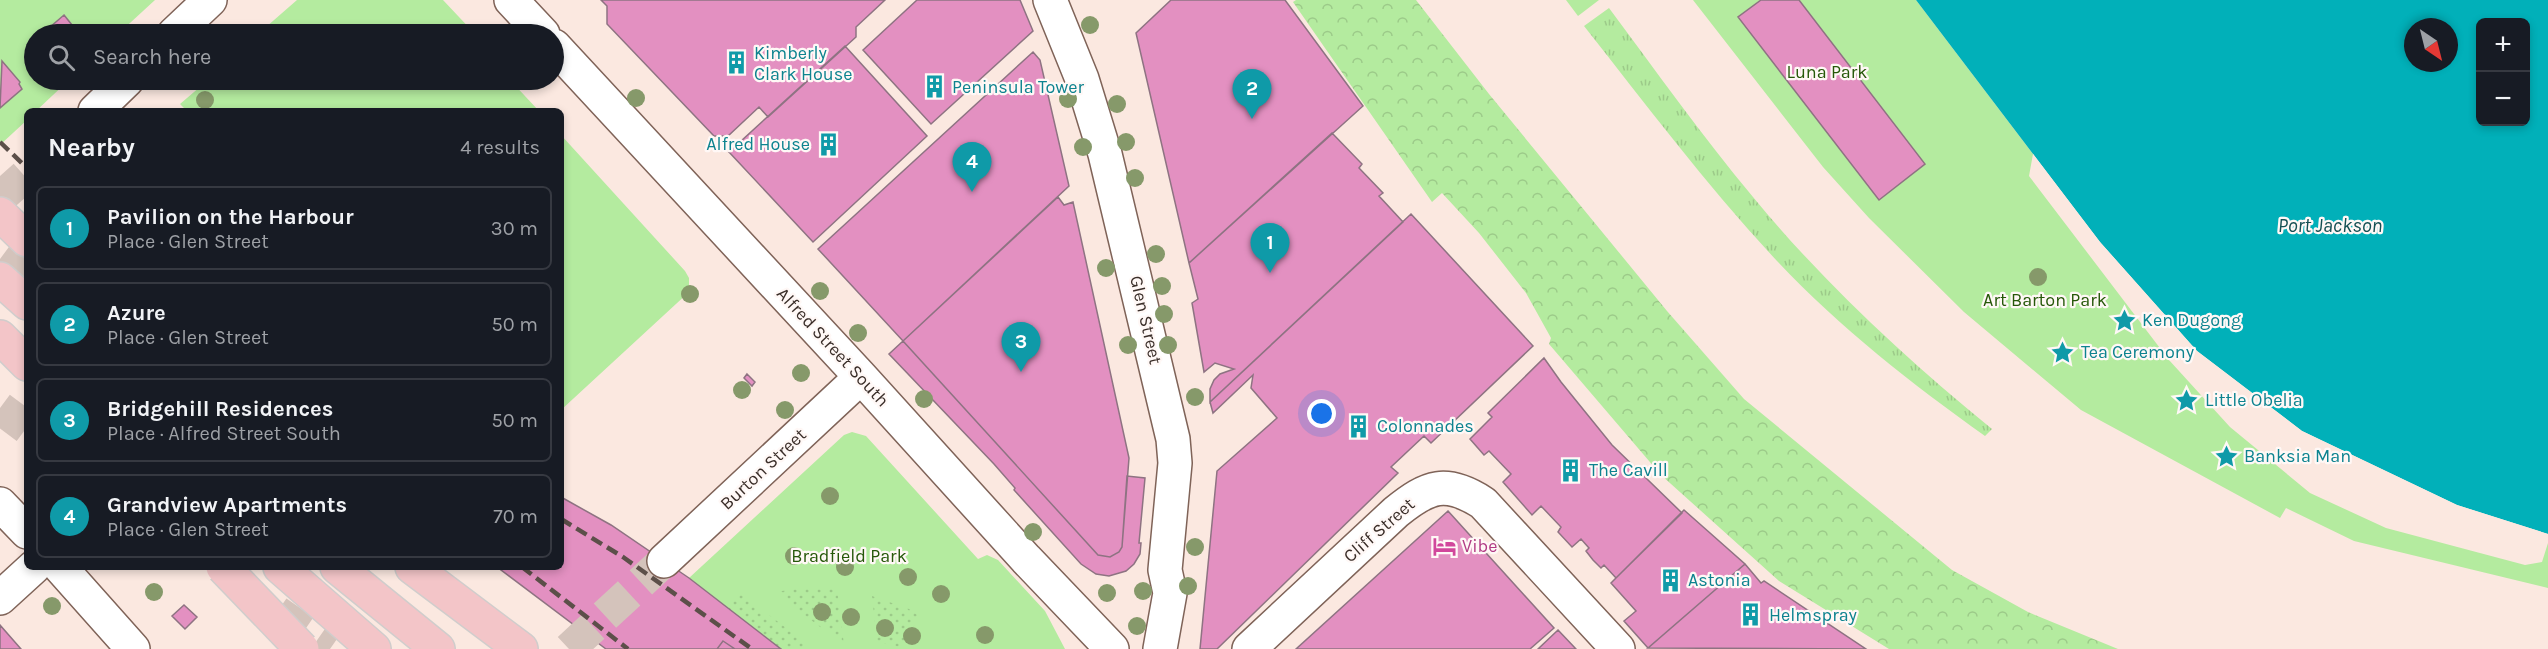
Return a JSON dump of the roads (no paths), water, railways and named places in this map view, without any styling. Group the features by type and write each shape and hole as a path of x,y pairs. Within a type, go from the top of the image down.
{"highway":[{"path":"0,214 24,237"},
{"path":"0,279 24,300"},
{"path":"0,337 24,361"},
{"path":"227,570 302,649"},
{"path":"283,570 374,649"},
{"path":"341,570 438,649"},
{"path":"416,570 521,649"}],"street":[{"path":"185,24 210,0"},
{"path":"511,0 534,24"},
{"name":"Glen Street","path":"1050,0 1089,100 1114,186 1173,440 1175,463 1165,570 1170,593 1160,649"},
{"name":"Alfred Street South","path":"564,57 1026,559 1112,649"},
{"path":"98,108 117,90"},
{"name":"Burton Street","path":"664,561 861,377"},
{"name":"Cliff Street","path":"1249,649 1413,498 1433,490 1452,488 1469,494 1483,503 1618,649"},
{"path":"0,504 24,529"},
{"path":"0,598 31,570"},
{"path":"63,570 133,649"}],"water":[{"name":"Port Jackson","path":"1916,0 2548,0 2548,534 2457,505 2302,431 2197,351 2100,242"}],"tunnel":[{"path":"0,198 24,177"},
{"path":"0,259 24,277"},
{"path":"0,408 24,426"},
{"path":"569,649 664,561"},
{"path":"277,612 330,649"}],"railway":[{"path":"0,142 24,165"},
{"path":"564,521 623,557 752,649"},
{"path":"526,570 628,649"}],"place":[{"name":"Kimberly Clark House","path":"736,63"},
{"name":"Peninsula Tower","path":"934,87"},
{"name":"Azure","path":"1252,119"},
{"name":"Alfred House","path":"828,144"},
{"name":"Grandview Apartments","path":"972,192"},
{"name":"Pavilion on the Harbour","path":"1270,273"},
{"name":"Ken Dugong","path":"2124,320"},
{"name":"Tea Ceremony","path":"2063,352"},
{"name":"Bridgehill Residences","path":"1021,372"},
{"name":"Little Obelia","path":"2187,400"},
{"name":"Colonnades","path":"1359,426"},
{"name":"Banksia Man","path":"2226,456"},
{"name":"The Cavill","path":"1571,470"},
{"name":"Vibe","path":"1444,546"},
{"name":"Astonia","path":"1670,580"},
{"name":"Helmspray","path":"1751,615"}],"park label":[{"name":"Luna Park","path":"1827,72"},
{"name":"Art Barton Park","path":"2045,300"},
{"name":"Bradfield Park","path":"849,556"}]}
